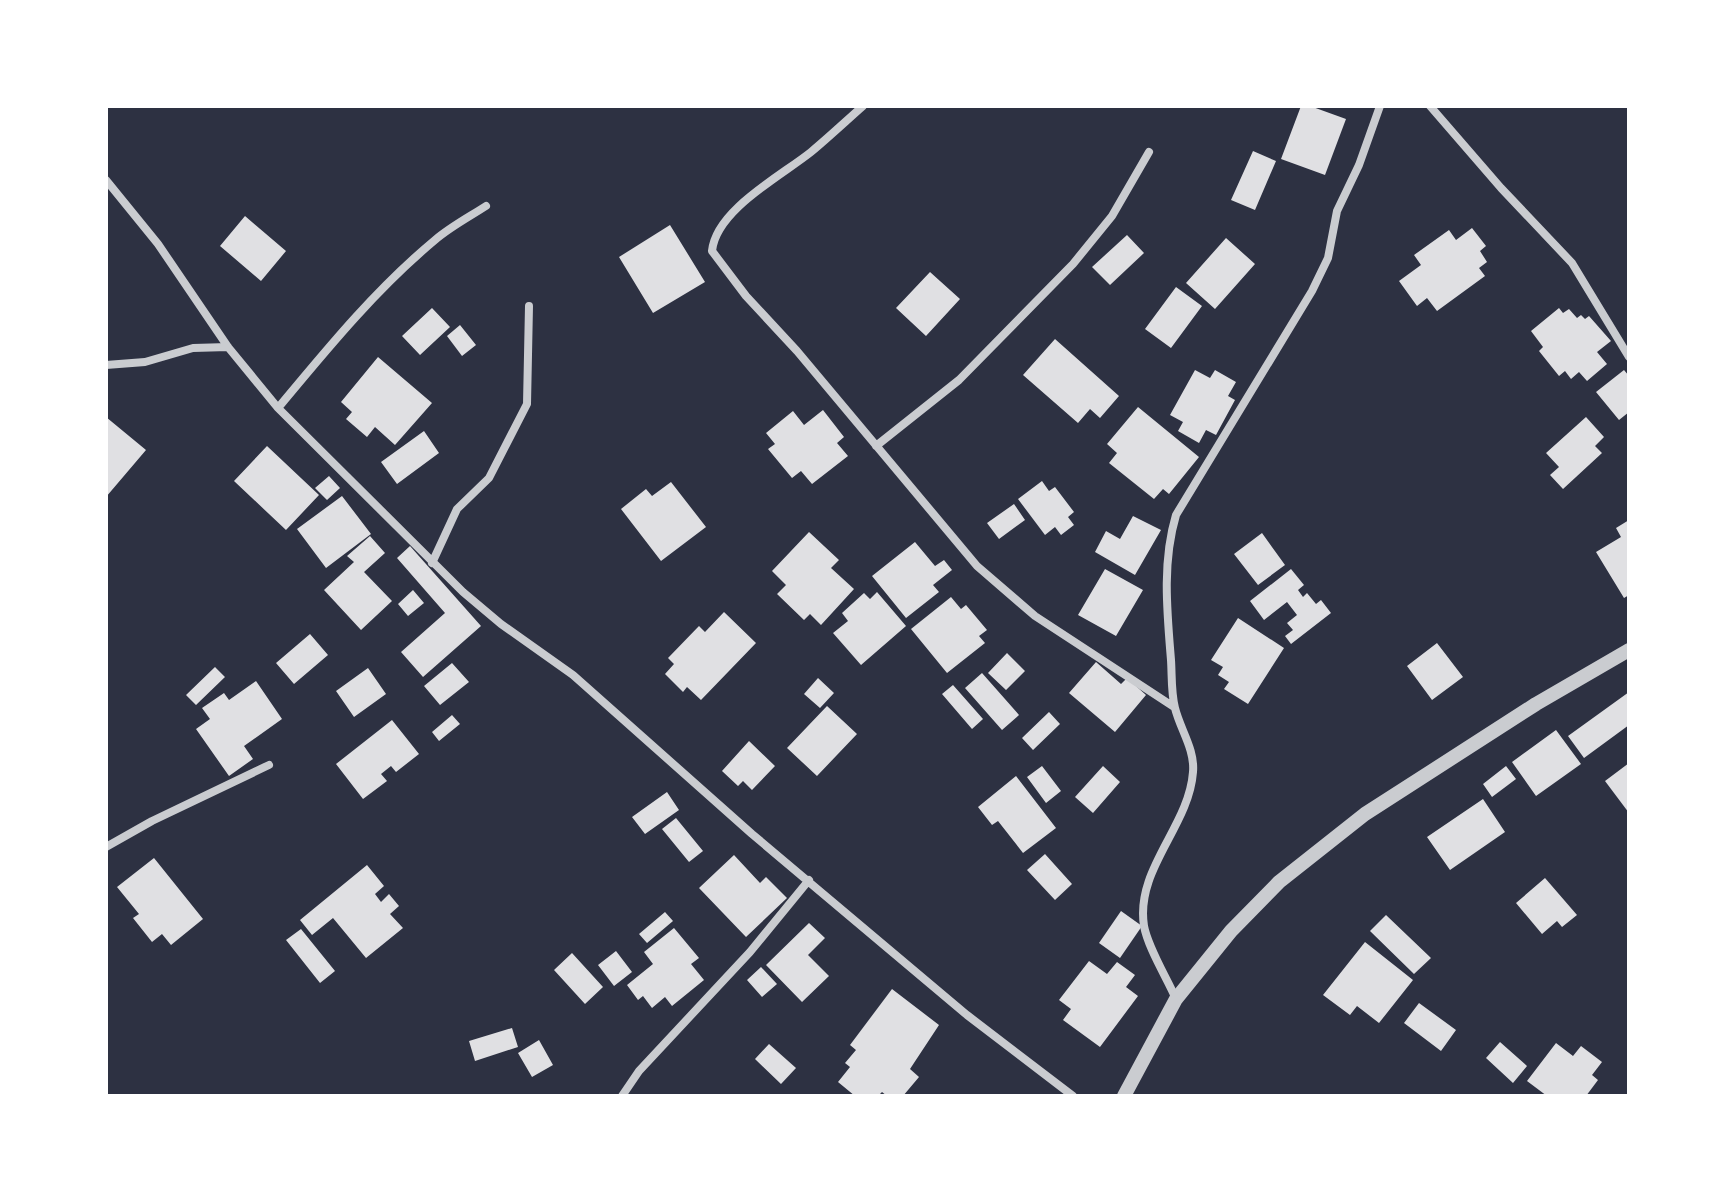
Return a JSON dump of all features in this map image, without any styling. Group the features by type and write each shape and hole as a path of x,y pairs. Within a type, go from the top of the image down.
{"street":[{"path":"863,106 809,153 740,205 719,230 712,251 746,296 797,351 977,566 1035,616 1174,707"},
{"path":"1176,999 1145,928 1144,905 1153,869 1176,828 1194,769 1189,745 1174,707 1167,568 1169,539 1176,515 1312,291 1328,258 1337,211 1359,165 1380,106"},
{"path":"1430,106 1490,177 1572,263 1629,357"},
{"path":"876,446 959,380 1073,264 1112,216 1149,152"},
{"path":"106,180 158,244 228,347 278,408 432,563 492,616 573,675 740,823 967,1015 1073,1096"},
{"path":"278,408 324,352 396,275 437,238 486,206"},
{"path":"432,563 457,509 489,478 527,404 529,306"},
{"path":"106,365 145,362 193,348 228,347"},
{"path":"1124,1096 1176,999 1231,931 1279,882 1365,814 1536,704 1629,650"},
{"path":"106,847 152,821 269,765"},
{"path":"622,1096 639,1071 750,952 809,880"}],"building":[{"path":"1301,106 1310,106 1346,119 1325,175 1281,159"},
{"path":"1253,151 1276,161 1255,210 1231,200"},
{"path":"245,216 286,251 261,281 220,246"},
{"path":"670,225 705,282 653,313 619,257"},
{"path":"1472,228 1486,246 1480,251 1487,262 1479,268 1485,276 1437,311 1427,298 1417,306 1399,281 1421,265 1414,255 1449,230 1456,240"},
{"path":"1127,235 1144,253 1110,285 1092,267"},
{"path":"1226,238 1255,264 1215,309 1186,283"},
{"path":"930,272 960,299 926,336 896,308"},
{"path":"1176,287 1202,306 1171,348 1145,329"},
{"path":"432,308 450,327 420,355 402,336"},
{"path":"1559,308 1563,313 1569,309 1577,318 1589,316 1611,341 1597,352 1607,364 1587,381 1579,372 1571,379 1565,371 1559,376 1539,351 1543,347 1531,331"},
{"path":"460,325 476,345 462,356 447,336"},
{"path":"1055,339 1119,396 1100,418 1090,409 1078,423 1023,375"},
{"path":"378,357 432,403 395,445 375,427 367,437 346,419 352,412 341,402"},
{"path":"1195,370 1210,378 1215,370 1236,382 1228,396 1235,400 1216,435 1206,430 1199,443 1178,431 1183,422 1170,415"},
{"path":"1624,370 1629,376 1629,412 1619,420 1596,392"},
{"path":"1138,407 1199,457 1169,494 1163,489 1154,499 1109,463 1117,453 1107,444"},
{"path":"823,410 844,437 837,443 848,456 812,484 801,471 792,478 768,449 775,444 766,433 793,411 804,425"},
{"path":"106,417 146,450 106,497"},
{"path":"1586,417 1604,437 1595,446 1602,453 1563,489 1550,475 1559,467 1546,453"},
{"path":"424,431 439,453 397,484 381,462"},
{"path":"267,446 319,495 286,530 234,481"},
{"path":"329,476 340,488 327,500 315,488"},
{"path":"1042,481 1049,491 1055,487 1074,512 1068,517 1074,525 1061,535 1055,527 1045,535 1018,499"},
{"path":"671,482 706,527 661,561 621,509 646,489 652,496"},
{"path":"342,496 371,534 326,568 297,529"},
{"path":"1014,504 1025,520 999,539 987,523"},
{"path":"1133,516 1161,530 1135,575 1095,552 1106,531 1120,539"},
{"path":"1629,520 1629,595 1624,598 1596,552 1621,537 1616,528"},
{"path":"809,532 839,560 831,568 854,589 821,625 810,614 804,620 777,594 786,585 772,571"},
{"path":"1262,533 1285,565 1258,585 1234,554"},
{"path":"370,536 385,553 364,572 392,601 361,630 324,590 354,562 347,556"},
{"path":"915,542 935,566 944,560 952,570 933,585 939,592 906,618 872,576"},
{"path":"410,546 481,626 423,677 401,652 445,613 397,558"},
{"path":"1105,569 1143,590 1116,636 1078,615"},
{"path":"1291,569 1304,585 1298,590 1303,597 1307,593 1316,604 1321,600 1331,613 1291,644 1285,636 1293,630 1287,623 1297,615 1287,602 1264,620 1250,601"},
{"path":"413,590 424,603 408,616 398,604"},
{"path":"877,592 906,626 861,665 833,633 848,621 842,613 864,593 870,599"},
{"path":"951,597 961,609 966,605 987,630 979,636 985,643 947,673 911,629"},
{"path":"724,612 756,643 701,700 687,687 683,692 665,674 674,664 668,658 699,626 705,632"},
{"path":"1238,618 1284,648 1248,704 1224,689 1229,682 1218,675 1223,667 1211,660"},
{"path":"310,634 328,655 294,684 276,663"},
{"path":"1437,643 1463,677 1432,700 1407,666"},
{"path":"1007,653 1025,671 1006,690 988,673"},
{"path":"1096,662 1121,684 1127,678 1146,695 1115,732 1069,693"},
{"path":"452,663 469,682 440,705 424,686"},
{"path":"215,667 225,677 196,705 186,695"},
{"path":"368,668 386,694 354,717 336,691"},
{"path":"982,673 1019,715 1002,730 965,688"},
{"path":"818,678 834,693 820,708 804,694"},
{"path":"256,681 282,719 244,746 253,759 229,776 196,729 210,719 202,708 224,693 229,700"},
{"path":"953,685 983,719 972,729 942,694"},
{"path":"1629,692 1629,725 1584,758 1568,736"},
{"path":"827,706 857,734 817,776 787,748"},
{"path":"1049,712 1060,724 1033,750 1022,738"},
{"path":"452,715 460,724 439,741 432,732"},
{"path":"392,720 419,754 396,772 391,766 381,774 387,781 363,799 336,764"},
{"path":"1556,730 1581,764 1536,796 1512,762"},
{"path":"749,741 775,766 752,790 743,781 738,786 722,771"},
{"path":"1629,763 1629,813 1605,781"},
{"path":"1042,766 1061,791 1046,803 1027,777"},
{"path":"1103,766 1120,782 1093,813 1075,797"},
{"path":"1506,766 1516,779 1492,797 1483,784"},
{"path":"1016,776 1056,828 1023,853 998,821 992,825 978,807"},
{"path":"667,792 679,810 645,834 632,817"},
{"path":"1483,799 1505,832 1450,870 1427,837"},
{"path":"676,818 703,851 689,862 662,829"},
{"path":"1045,854 1072,884 1055,900 1027,870"},
{"path":"734,855 760,883 766,877 787,898 746,937 699,888"},
{"path":"154,858 203,919 171,945 162,934 152,942 133,918 139,914 117,887"},
{"path":"367,865 384,886 375,894 381,902 389,894 399,906 390,914 403,928 366,958 333,918 312,935 300,920"},
{"path":"1545,878 1577,915 1562,927 1557,921 1542,934 1516,903"},
{"path":"1121,911 1142,926 1120,958 1099,943"},
{"path":"665,912 673,921 647,943 639,934"},
{"path":"1386,915 1431,958 1414,974 1370,931"},
{"path":"809,923 825,938 808,955 829,976 802,1002 766,965"},
{"path":"674,928 699,958 691,964 704,980 672,1006 665,997 652,1008 643,996 638,1000 627,985 653,964 644,952"},
{"path":"301,929 335,971 320,983 286,940"},
{"path":"1365,942 1413,980 1379,1023 1357,1006 1350,1015 1323,995"},
{"path":"616,951 632,972 614,986 598,965"},
{"path":"572,953 603,987 585,1004 554,970"},
{"path":"1089,961 1107,974 1117,962 1135,975 1126,987 1138,996 1100,1047 1063,1020 1071,1009 1059,1000"},
{"path":"761,967 777,984 762,997 747,980"},
{"path":"892,989 939,1025 910,1069 919,1077 903,1096 887,1096 882,1092 878,1096 855,1096 838,1082 850,1067 845,1063 856,1050 850,1045"},
{"path":"1419,1003 1456,1030 1441,1051 1404,1023"},
{"path":"512,1028 518,1047 475,1061 469,1041"},
{"path":"539,1040 553,1065 532,1077 518,1053"},
{"path":"1500,1042 1527,1066 1513,1083 1486,1058"},
{"path":"1556,1043 1573,1056 1581,1046 1602,1062 1592,1075 1598,1080 1586,1096 1547,1096 1527,1081"},
{"path":"769,1044 796,1068 781,1084 755,1059"}]}
